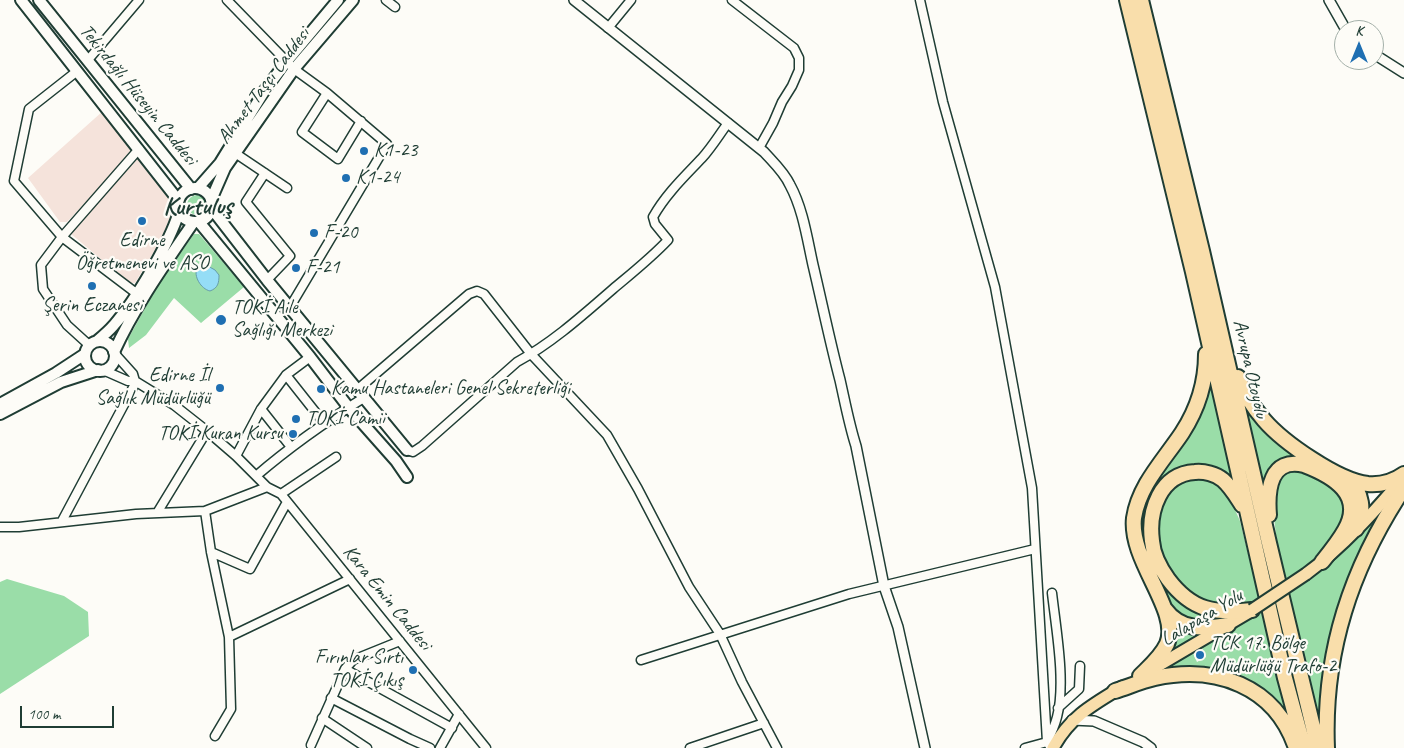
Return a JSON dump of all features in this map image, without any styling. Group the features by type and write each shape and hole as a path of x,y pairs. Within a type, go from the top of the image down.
{"highway":[{"name":"Avrupa Otoyolu","path":"1127,0 1285,678 1304,748"},
{"name":"Avrupa Otoyolu","path":"1140,0 1227,356 1318,748"},
{"path":"1140,676 1161,653 1168,642 1168,623 1162,604 1136,546 1134,519 1137,503 1147,481 1182,434 1197,404 1206,367 1205,329"},
{"path":"1227,356 1249,401 1265,421 1299,451 1344,477 1359,482 1375,484 1391,482 1404,475"},
{"path":"1269,543 1268,500 1271,479 1283,467 1293,464 1304,465 1341,486 1352,504 1352,512 1346,529 1322,562"},
{"path":"1247,512 1234,492 1222,479 1206,472 1188,472 1174,478 1160,492 1152,518 1152,541 1161,568 1175,588 1190,602 1219,612 1252,610"},
{"path":"1344,477 1355,487 1361,498 1361,512 1354,533"},
{"path":"1327,748 1330,669 1344,611 1353,584 1374,538 1404,488"},
{"path":"1162,604 1168,613 1186,626 1197,628 1228,625"},
{"path":"1115,691 1152,678 1177,674 1200,674 1226,678 1247,687 1267,702 1285,723 1296,748"}],"main road":[{"path":"0,404 56,373 90,347 114,325 161,253 178,212 178,200 21,0"},
{"name":"Tekirdağlı Hüseyin Caddesi","path":"39,0 194,188"},
{"name":"Ahmet Taşçı Caddesi","path":"211,204 225,168 291,65 338,0"},
{"name":"Ahmet Taşçı Caddesi","path":"194,188 220,163 265,90 353,0"},
{"path":"178,200 185,191 194,188 208,194 211,204 267,280 407,450"},
{"path":"0,414 61,382 101,370 112,364 120,338 163,265 196,222 207,217 211,204"},
{"path":"178,212 184,220 196,222 310,357 349,408 396,461 407,477"},
{"path":"90,347 106,342 113,348 114,353"},
{"path":"90,347 86,363 90,367 101,370"},
{"name":"Lalapaşa Yolu","path":"1050,746 1072,720 1082,712 1252,610 1322,562 1354,533 1404,475"}],"street":[{"path":"88,60 139,0"},
{"path":"227,0 291,65 387,144 290,307"},
{"path":"386,0 395,7"},
{"path":"574,0 759,148 781,170 800,206 828,335 856,446 884,586 898,627 925,748"},
{"path":"608,28 631,0"},
{"path":"732,0 794,48 799,58 799,70 792,86 759,148"},
{"path":"920,0 944,102 995,287 1032,488 1050,746"},
{"path":"1329,0 1340,20"},
{"path":"1384,61 1404,74"},
{"path":"76,72 29,108 14,181 62,237 136,293"},
{"path":"327,93 302,132 338,159 361,121"},
{"path":"407,450 413,452 422,446 517,362 531,354 581,317 652,258 668,240 655,224 653,217 683,177 704,156 728,123"},
{"path":"90,347 67,325 43,289 41,265 62,237 139,149"},
{"path":"236,153 287,188"},
{"path":"265,173 246,202 290,256 267,280"},
{"path":"256,476 324,422 349,408 362,393 469,294 477,291 484,294 531,354 607,435 638,489 689,587 720,634 742,682 777,748"},
{"path":"114,353 133,374 136,381"},
{"path":"236,456 261,409 286,375 310,357"},
{"path":"101,370 128,381 136,381"},
{"path":"286,375 324,422"},
{"path":"62,521 136,381"},
{"name":"Kara Emin Caddesi","path":"136,381 207,431 267,486 281,494 486,748"},
{"path":"261,409 291,447"},
{"path":"157,513 207,431"},
{"path":"281,494 336,457"},
{"path":"0,528 157,513 205,511 267,486"},
{"path":"211,552 250,569 287,502"},
{"path":"205,511 211,552 229,637 231,709 215,736"},
{"path":"641,660 848,594 1035,549"},
{"path":"229,637 350,580"},
{"path":"1050,746 1058,708 1059,661 1052,593"},
{"path":"311,745 345,669 353,660 400,641"},
{"path":"1058,708 1079,689 1080,666"},
{"path":"345,669 452,728"},
{"path":"332,698 430,748"},
{"path":"440,748 459,714"},
{"path":"322,718 368,748"},
{"path":"1072,720 1094,722 1143,742 1151,748"},
{"path":"690,748 764,723"},
{"path":"406,748 410,739"},
{"path":"1025,748 1050,746"}],"shaded area":[{"path":"103,111 135,150 67,222 60,222 28,178"},
{"path":"139,157 144,157 170,198 171,214 160,242 135,283 129,283 70,233 70,229"}],"green space":[{"path":"197,195 204,198 207,205 204,212 197,215 190,212 187,205 190,198"},
{"path":"194,234 199,234 244,287 201,323 174,298 146,335 129,348 128,339 159,283"},
{"path":"1207,387 1212,388 1235,487 1206,467 1152,501 1162,578 1223,616 1224,620 1194,624 1171,610 1142,553 1138,511"},
{"path":"1241,398 1306,459 1294,460 1265,497"},
{"path":"1302,468 1343,493 1347,517 1320,556 1309,566 1284,581 1276,538 1271,494 1272,487 1288,469"},
{"path":"1186,478 1212,478 1229,496 1240,521 1259,598 1249,603 1249,605 1215,607 1202,602 1178,583 1166,565 1160,546 1158,515 1160,506 1170,489"},
{"path":"1385,506 1359,561 1320,732 1288,595 1347,546"},
{"path":"7,579 64,596 88,612 89,636 0,694 0,582"},
{"path":"1262,611 1285,710 1256,685 1226,671 1192,668 1154,674 1193,653 1197,662 1206,657 1202,648"},
{"path":"1171,620 1205,631 1165,655"}],"water":[{"path":"206,265 215,270 219,275 218,285 210,291 201,285 196,275 197,268"}],"place":[{"name":"K1-23","path":"364,151"},
{"name":"K1-24","path":"346,178"},
{"name":"Edirne Öğretmenevi ve ASO","path":"142,221"},
{"name":"F-20","path":"314,233"},
{"name":"F-21","path":"296,268"},
{"name":"Şerin Eczanesi","path":"92,286"},
{"name":"TOKİ Aile Sağlığı Merkezi","path":"221,320"},
{"name":"Edirne İl Sağlık Müdürlüğü","path":"220,388"},
{"name":"Kamu Hastaneleri Genel Sekreterliği","path":"321,389"},
{"name":"TOKİ Camii","path":"296,419"},
{"name":"TOKİ Kuran Kursu","path":"293,434"},
{"name":"TCK 17. Bölge Müdürlüğü Trafo-2","path":"1200,655"},
{"name":"Fırınlar Sırtı TOKİ Çıkış","path":"413,670"}],"district":[{"name":"Kurtuluş","path":"198,207"}]}
